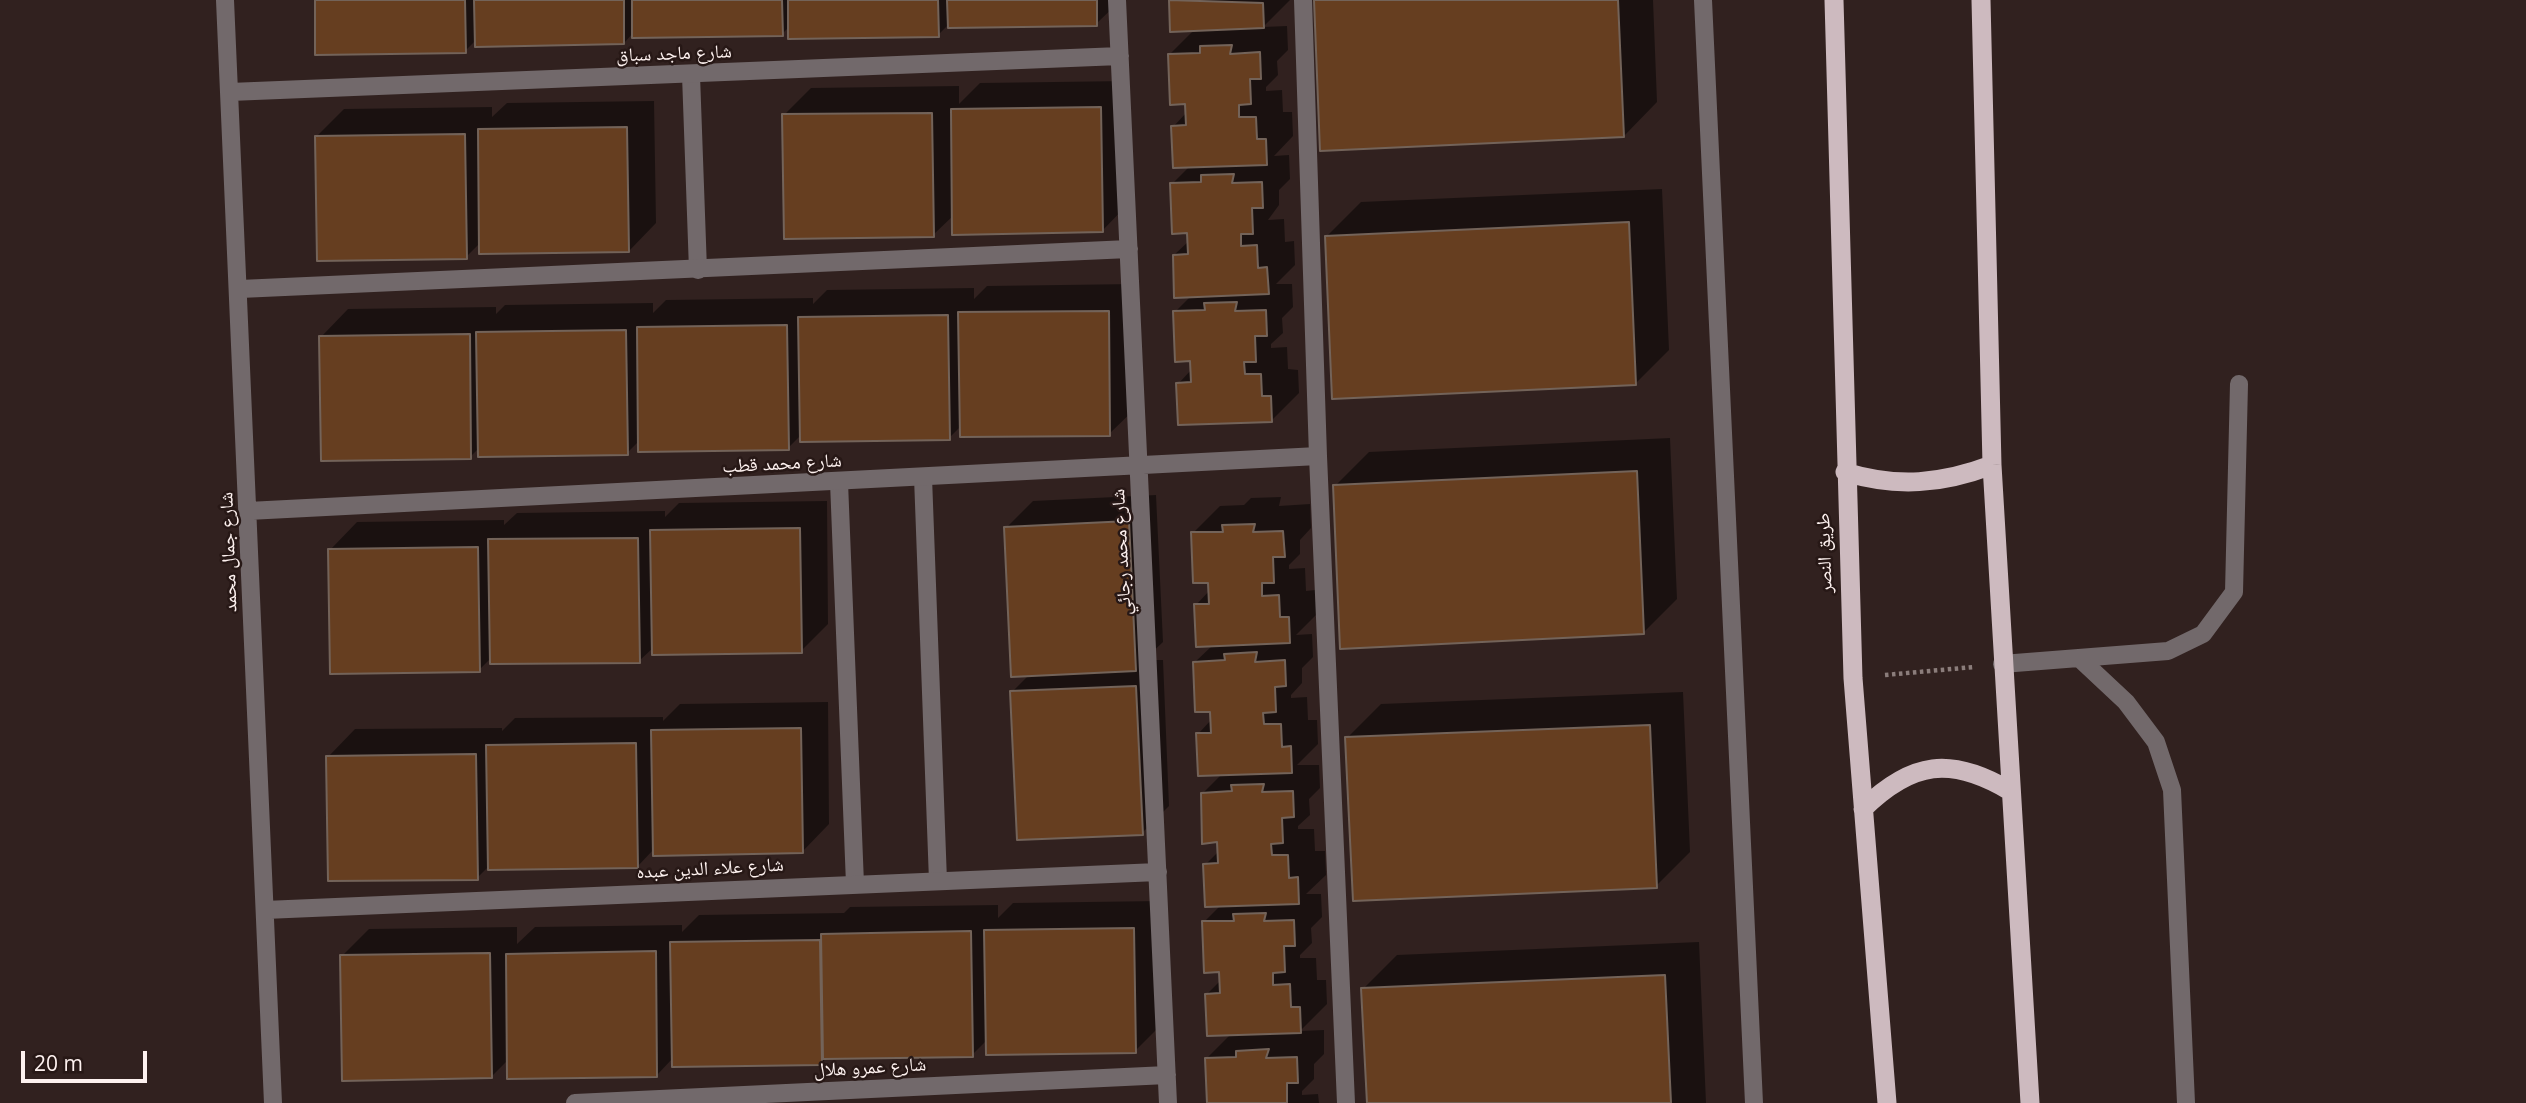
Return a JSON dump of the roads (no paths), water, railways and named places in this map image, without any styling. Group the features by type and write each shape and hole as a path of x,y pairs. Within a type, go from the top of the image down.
{"highway":[{"name":"طريق النصر","path":"1834,0 1845,472 1853,678 1886,1103"},
{"path":"1981,0 1992,465 2030,1103"},
{"path":"1845,472 1869,480 1919,484 1944,481 1992,465"},
{"path":"1863,809 1887,786 1916,772 1949,768 1982,774 2010,791"}],"street":[{"name":"شارع جمال محمد","path":"225,0 240,289 273,1103"},
{"name":"شارع محمد رجائي","path":"1117,0 1168,1103"},
{"path":"1303,0 1318,456 1346,1103"},
{"path":"1703,0 1754,1103"},
{"name":"شارع ماجد سباق","path":"230,92 1120,57"},
{"path":"691,75 698,270"},
{"path":"240,289 1129,249"},
{"path":"2002,664 2168,651 2203,634 2234,592 2239,384"},
{"name":"شارع محمد قطب","path":"248,511 1318,456"},
{"path":"923,477 938,881"},
{"path":"839,482 855,884"},
{"path":"2079,658 2126,702 2157,742 2172,790 2186,1103"},
{"name":"شارع علاء الدين عبده","path":"265,911 1157,872"},
{"name":"شارع عمرو هلال","path":"576,1103 1167,1075"}]}
